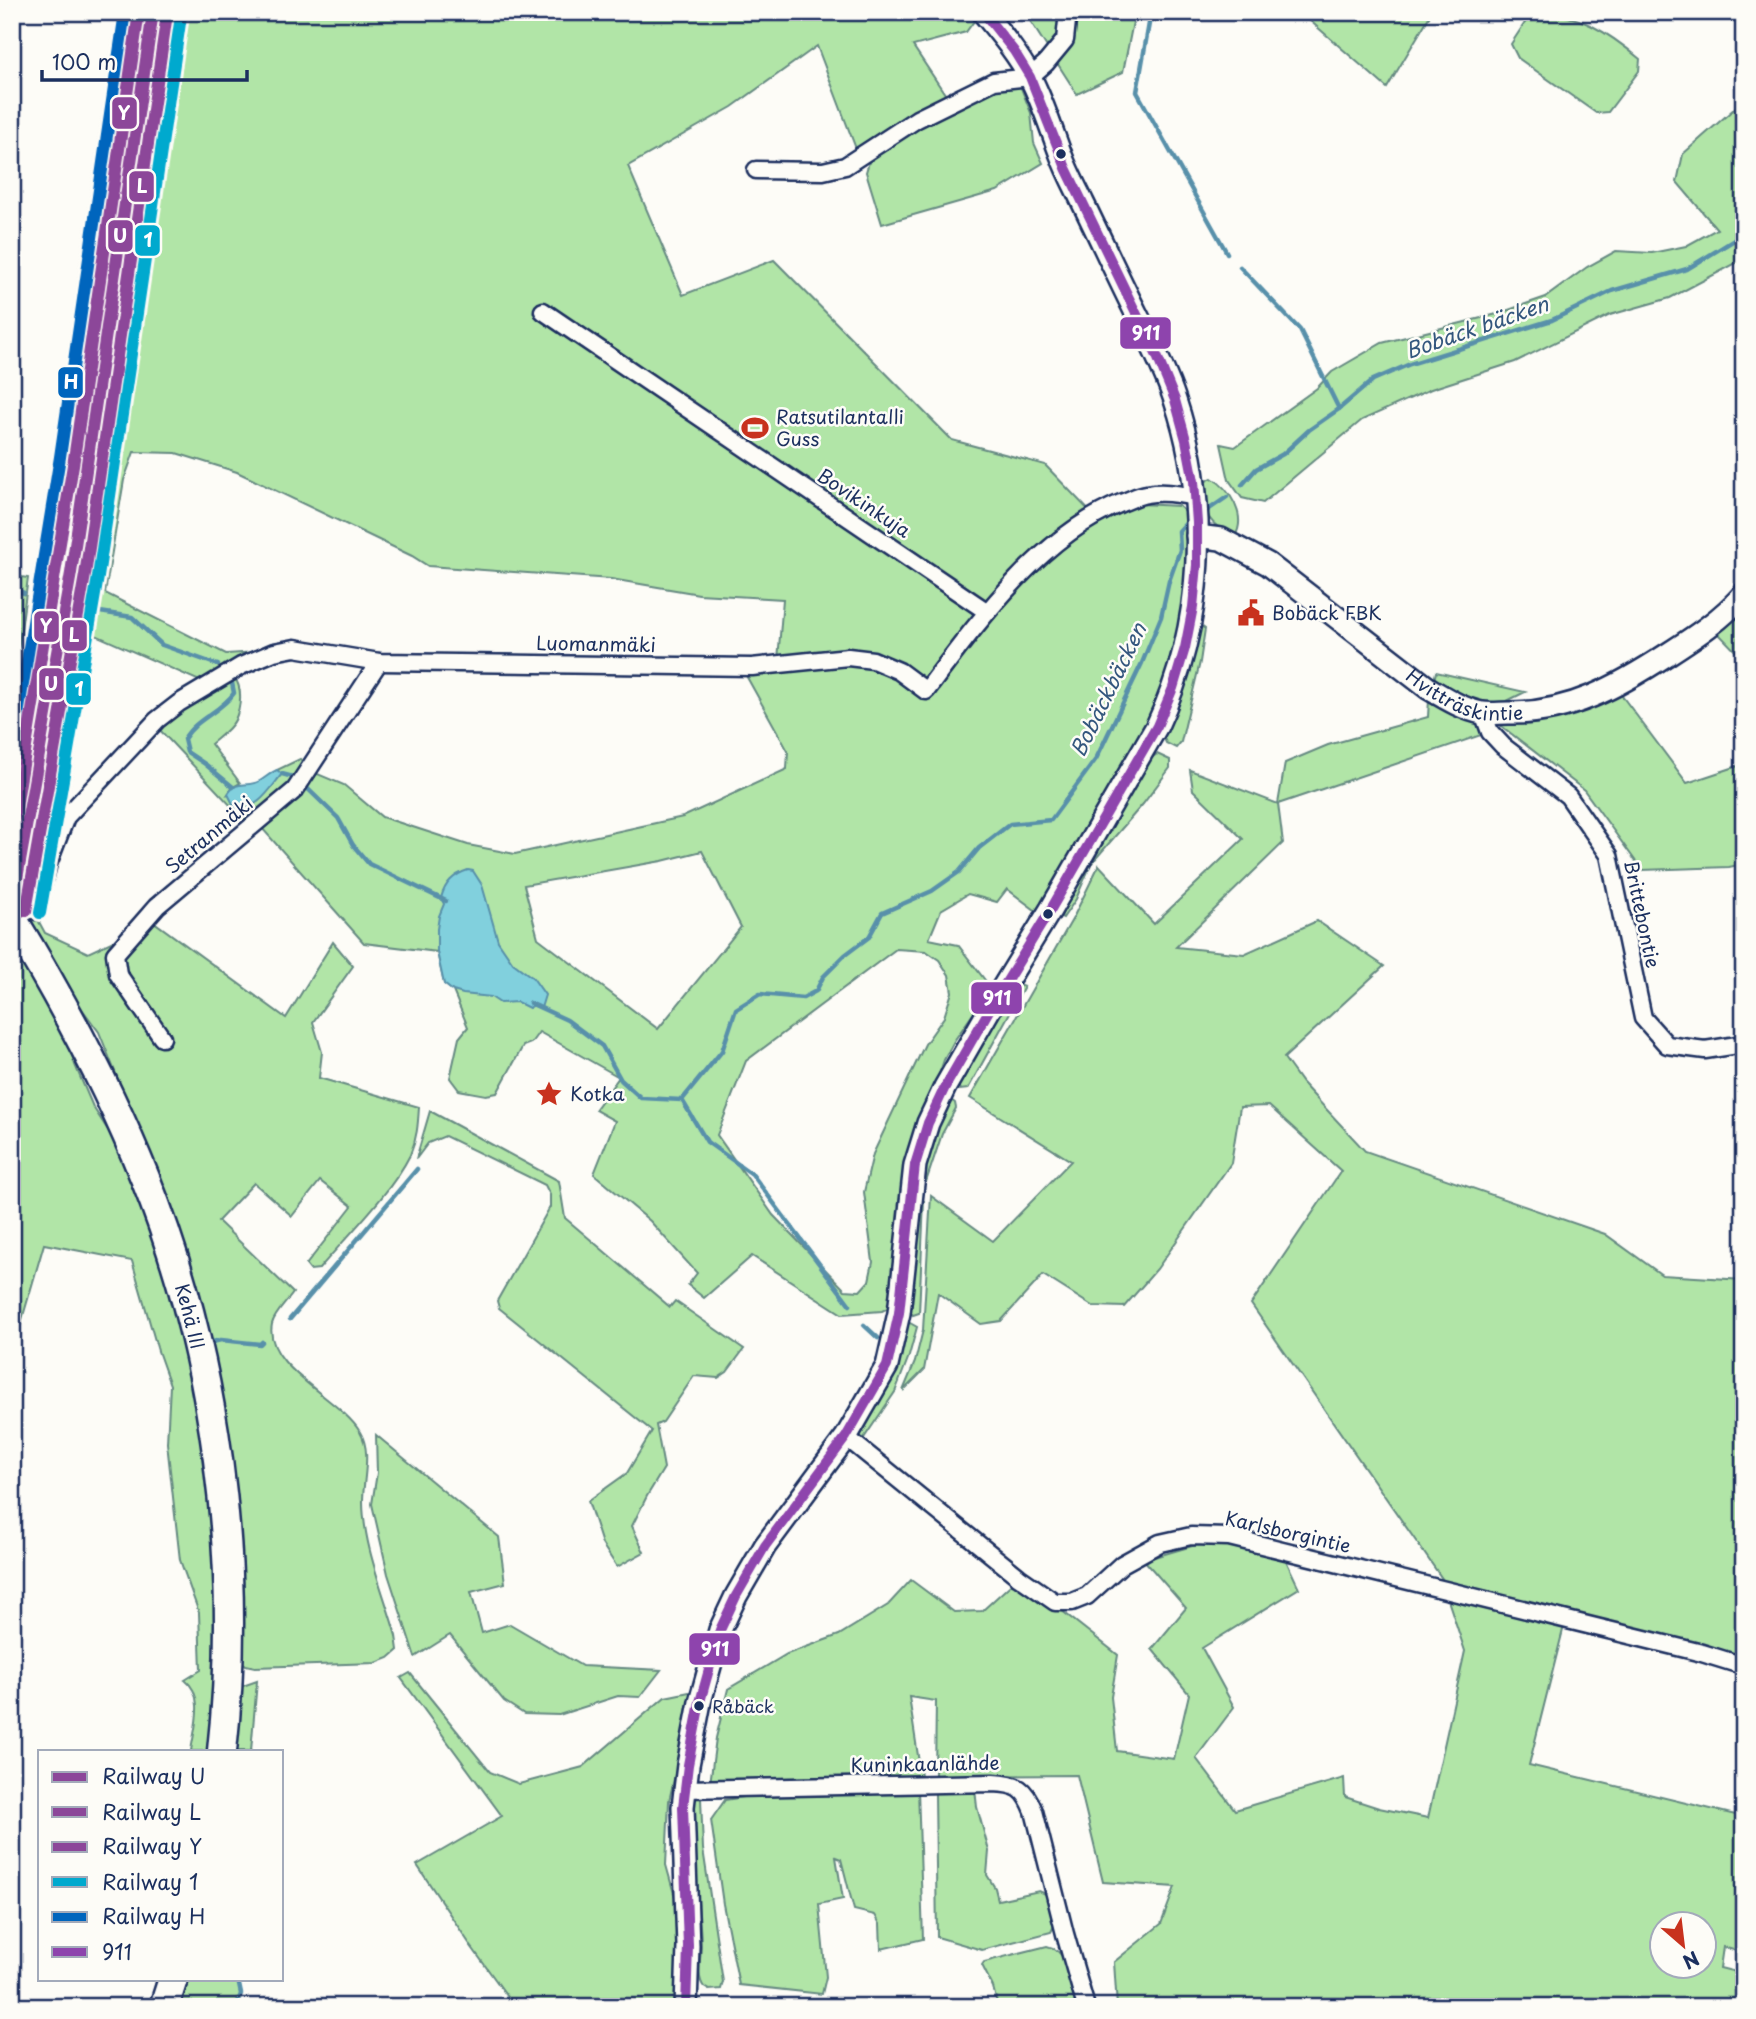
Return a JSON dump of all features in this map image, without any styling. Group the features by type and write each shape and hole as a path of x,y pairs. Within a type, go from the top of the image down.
{"highway":[{"name":"Kehä III","path":"24,914 39,963 103,1085 145,1178 170,1250 204,1376 222,1496 227,1562 227,1661 222,1750"},
{"path":"164,2007 173,1980"}],"street":[{"path":"685,2007 688,1947 683,1840 685,1789 700,1702 720,1630 765,1546 846,1437 887,1366 899,1313 915,1165 928,1123 984,1018 1124,785 1167,704 1185,651 1194,601 1197,536 1195,497 1188,444 1175,399 1062,159 1030,77 1013,48 983,12"},
{"path":"756,170 823,171 845,166 917,119 994,81 1030,77 1065,40 1068,12"},
{"name":"Bovikinkuja","path":"543,311 986,611"},
{"name":"Luomanmäki","path":"24,914 48,864 66,817 157,720 179,703 242,666 274,652 295,648 379,663 752,667 848,657 873,660 899,671 926,691 986,611 1066,533 1098,513 1143,494 1162,492 1195,497"},
{"name":"Hvitträskintie","path":"1197,536 1221,540 1268,564 1428,688 1457,705 1483,713 1532,713 1562,707 1625,682 1704,631 1730,610 1744,594"},
{"name":"Setranmäki","path":"162,1038 118,974 116,954 157,906 295,790 379,663"},
{"name":"Brittebontie","path":"1483,713 1490,732 1503,747 1568,796 1609,855 1643,1018 1667,1045 1705,1050 1744,1044"},
{"name":"Karlsborgintie","path":"846,1437 1019,1577 1055,1602 1072,1602 1087,1596 1122,1564 1160,1543 1191,1536 1229,1537 1702,1653 1744,1666"},
{"name":"Kuninkaanlähde","path":"685,1789 993,1783 1011,1784 1021,1788 1034,1811 1086,2007"}],"green space":[{"path":"170,12 974,12 977,17 966,32 913,46 947,97 858,154 817,46 732,107 628,166 683,295 774,260 952,440 1045,465 1100,522 1140,504 1179,506 1189,516 1190,562 1183,624 1163,698 1039,913 1007,889 997,902 968,894 941,910 929,939 958,945 991,988 954,1041 944,1060 929,1104 890,1307 882,1311 842,1314 752,1256 704,1298 688,1285 697,1273 650,1221 594,1174 615,1121 595,1110 619,1077 539,1032 531,1043 523,1046 497,1093 486,1095 459,1090 450,1078 459,1038 468,1027 453,991 444,984 437,952 364,943 262,828 247,823 158,728 183,708 234,677 240,692 237,715 231,727 211,744 240,783 228,794 281,774 277,770 300,759 315,773 344,785 382,817 468,845 515,854 683,817 787,769 788,751 743,670 778,660 783,599 699,594 611,579 428,566 237,472 176,453 134,452 124,480 105,593 226,654 258,652 204,683 75,626 108,371","holes":["702,851 741,927 658,1029 538,938 524,885 662,861","896,949 926,951 939,960 949,975 952,992 944,1017 925,1044 873,1154 864,1192 873,1262 869,1281 860,1291 845,1290 773,1215 717,1135 746,1061"]},
{"path":"1030,12 1135,12 1123,72 1077,94 1027,16"},
{"path":"1300,12 1432,12 1387,88"},
{"path":"1536,12 1579,20 1604,33 1640,59 1639,71 1608,112 1596,113 1518,58 1511,44 1530,15"},
{"path":"1019,83 1031,113 1034,143 1043,163 997,191 882,224 866,172 870,159 960,103"},
{"path":"1744,100 1744,259 1670,298 1610,315 1515,362 1431,389 1362,420 1263,503 1242,498 1229,480 1221,444 1235,447 1317,388 1332,372 1382,343 1497,314 1546,297 1587,267 1616,251 1652,253 1686,246 1717,229 1677,182 1683,154"},
{"path":"1212,478 1225,489 1235,504 1239,520 1235,536 1217,527 1208,516 1203,483"},
{"path":"12,566 21,577 28,578 12,695"},
{"path":"1744,611 1744,660 1716,631"},
{"path":"1201,626 1205,629 1200,662 1181,742 1176,748 1166,743 1163,736 1187,675"},
{"path":"1436,672 1525,692 1483,713 1490,732 1278,804 1285,763 1328,745 1428,717 1429,699"},
{"path":"1619,692 1687,783 1744,764 1744,864 1729,867 1642,870 1584,790 1500,725 1544,718"},
{"path":"1157,754 1170,760 1170,768 1091,864 1076,899 1063,918 1061,917 1069,894 1147,761"},
{"path":"1190,770 1278,804 1283,843 1176,947 1244,954 1317,921 1384,966 1284,1058 1302,1083 1365,1151 1605,1234 1662,1275 1744,1280 1744,1667 1565,1622 1529,1765 1744,1817 1744,1953 1723,1947 1720,1968 1744,1974 1744,2007 1117,2007 1114,1962 1161,1924 1175,1887 1103,1882 1077,1775 935,1776 936,1701 909,1697 922,1782 710,1784 716,1738 728,1689 787,1654 839,1635 888,1605 911,1580 954,1612 982,1611 1019,1577 1118,1655 1111,1697 1117,1751 1174,1759 1189,1694 1152,1649 1186,1608 1144,1560 1206,1542 1283,1554 1299,1588 1202,1648 1234,1707 1196,1758 1235,1810 1344,1778 1345,1797 1379,1808 1428,1818 1465,1651 1449,1603 1452,1593 1251,1304 1341,1171 1269,1106 1240,1107 1231,1163 1157,1269 1124,1307 1092,1306 1043,1275 1001,1321 981,1324 938,1293 924,1370 903,1391 915,1362 923,1330 931,1196 993,1241 1071,1161 970,1098 1073,918 1099,865 1154,924 1243,839 1193,790"},
{"path":"58,817 43,861 32,909 45,933 88,953 154,922 286,1018 333,942 353,966 313,1022 322,1052 319,1078 419,1107 414,1143 402,1169 380,1199 319,1269 310,1270 306,1265 352,1206 320,1181 292,1216 254,1183 218,1221 293,1293 272,1324 272,1340 279,1354 306,1382 350,1420 364,1440 366,1457 363,1501 366,1535 398,1650 389,1658 376,1663 255,1667 246,1665 240,1660 235,1501 227,1438 207,1336 158,1178 99,1032 71,994 41,942 29,968 65,1032 75,1065 93,1107 124,1155 159,1251 198,1396 216,1541 217,1667 208,1750 191,1750 197,1704 191,1687 185,1680 201,1670 199,1613 180,1560 167,1443 170,1385 132,1261 44,1244 12,1354 12,960 41,820"},
{"path":"1014,987 1024,987 968,1089 960,1090 957,1083"},
{"path":"951,1100 956,1108 942,1134 926,1182 923,1183 921,1172 947,1101"},
{"path":"430,1111 559,1181 565,1218 670,1307 675,1301 744,1349 727,1372 718,1378 694,1376 663,1422 656,1425 664,1468 632,1526 644,1552 617,1567 602,1544 588,1501 627,1473 652,1431 499,1308 497,1301 550,1207 550,1195 545,1185 445,1136 428,1143 416,1159"},
{"path":"919,1199 924,1201 919,1313 913,1315 909,1311"},
{"path":"906,1324 917,1327 895,1392 862,1441 859,1435 888,1382"},
{"path":"376,1435 499,1537 505,1583 471,1592 482,1633 510,1624 582,1666 661,1670 640,1697 618,1696 559,1715 524,1714 504,1701 450,1635 415,1657 388,1574 372,1504 377,1473"},
{"path":"410,1673 490,1772 519,1784 583,1767 665,1697 694,1691 669,1801 666,1865 676,1901 678,1957 675,2007 515,2007 417,1865 502,1816 401,1678"},
{"path":"257,1681 251,1750 231,1750 240,1687"},
{"path":"918,1789 923,1939 881,1949 880,1924 875,1915 854,1910 841,1859 836,1857 843,1899 819,1904 826,1977 822,1994 739,1985 723,1904 711,1820 725,1800 770,1793"},
{"path":"975,1789 989,1851 987,1875 998,1900 1039,1891 1048,1895 1055,1924 1051,1932 982,1950 937,1937 935,1794 937,1791"},
{"path":"695,1798 701,1798 703,1849 723,1982 721,1989 709,1990 704,1987 700,1978 701,1945 693,1833"},
{"path":"1047,1946 1055,1949 1066,1962 1081,2007 998,2007 993,1987 982,1965 984,1962"},
{"path":"186,1980 237,1980 241,1994 236,2007 178,2007"}],"water":[{"path":"277,770 282,774 257,803 235,808 228,794 231,790 237,785 258,782"},
{"path":"468,870 473,871 482,885 498,941 513,963 533,978 545,995 541,1008 534,1005 529,1008 517,1002 500,1003 491,997 463,994 444,984 437,952 437,929 444,904 441,898 450,880"}],"waterway":[{"path":"1151,12 1137,92 1227,253"},
{"name":"Bobäck bäcken","path":"1242,485 1256,469 1283,454 1373,380 1410,364 1552,320 1612,291 1687,269 1744,234"},
{"path":"1240,267 1300,330 1339,409"},
{"name":"Bobäck bäcken","path":"1208,510 1227,497"},
{"name":"Bobäckbäcken","path":"530,1003 567,1020 602,1046 621,1080 641,1098 682,1100 722,1051 736,1009 760,994 803,998 816,991 823,977 845,955 869,937 882,913 932,891 959,872 979,848 1010,824 1051,820 1096,759 1142,663 1161,617 1169,581 1180,550 1179,531 1187,522"},
{"name":"Bobäckbäcken","path":"12,589 24,593"},
{"name":"Bobäckbäcken","path":"87,610 132,617 162,645 218,665"},
{"name":"Bobäckbäcken","path":"232,683 234,693 229,700 195,726 184,739 187,752 233,787"},
{"name":"Bobäckbäcken","path":"282,774 293,777"},
{"name":"Bobäckbäcken","path":"308,789 338,818 353,845 369,864 446,901"},
{"path":"682,1100 707,1142 752,1174 850,1305"},
{"path":"290,1319 417,1169"},
{"path":"864,1325 878,1338"},
{"path":"208,1343 221,1340 262,1342"},
{"path":"236,2007 241,1994 238,1980"}],"rail line":[{"name":"H","path":"12,752 60,457 125,12"},
{"name":"Y","path":"12,831 74,459 139,12"},
{"name":"U","path":"12,907 71,573 153,12"},
{"name":"L","path":"26,911 85,575 167,14"},
{"name":"1","path":"40,913 98,577 181,16"}],"transit line":[{"name":"911","path":"686,2007 688,1946 683,1807 700,1702 720,1630 765,1546 846,1437 887,1366 899,1313 915,1165 928,1123 945,1087 991,1007 1157,726 1173,688 1193,607 1197,565 1194,481 1175,400 1157,356 1066,168 1030,77 1014,51 983,12"}],"place":[{"name":"Ratsutilantalli Guss","path":"755,428"},
{"name":"Bobäck FBK","path":"1251,613"},
{"name":"Kotka","path":"549,1094"},
{"name":"Råbäck","path":"699,1706"}]}
